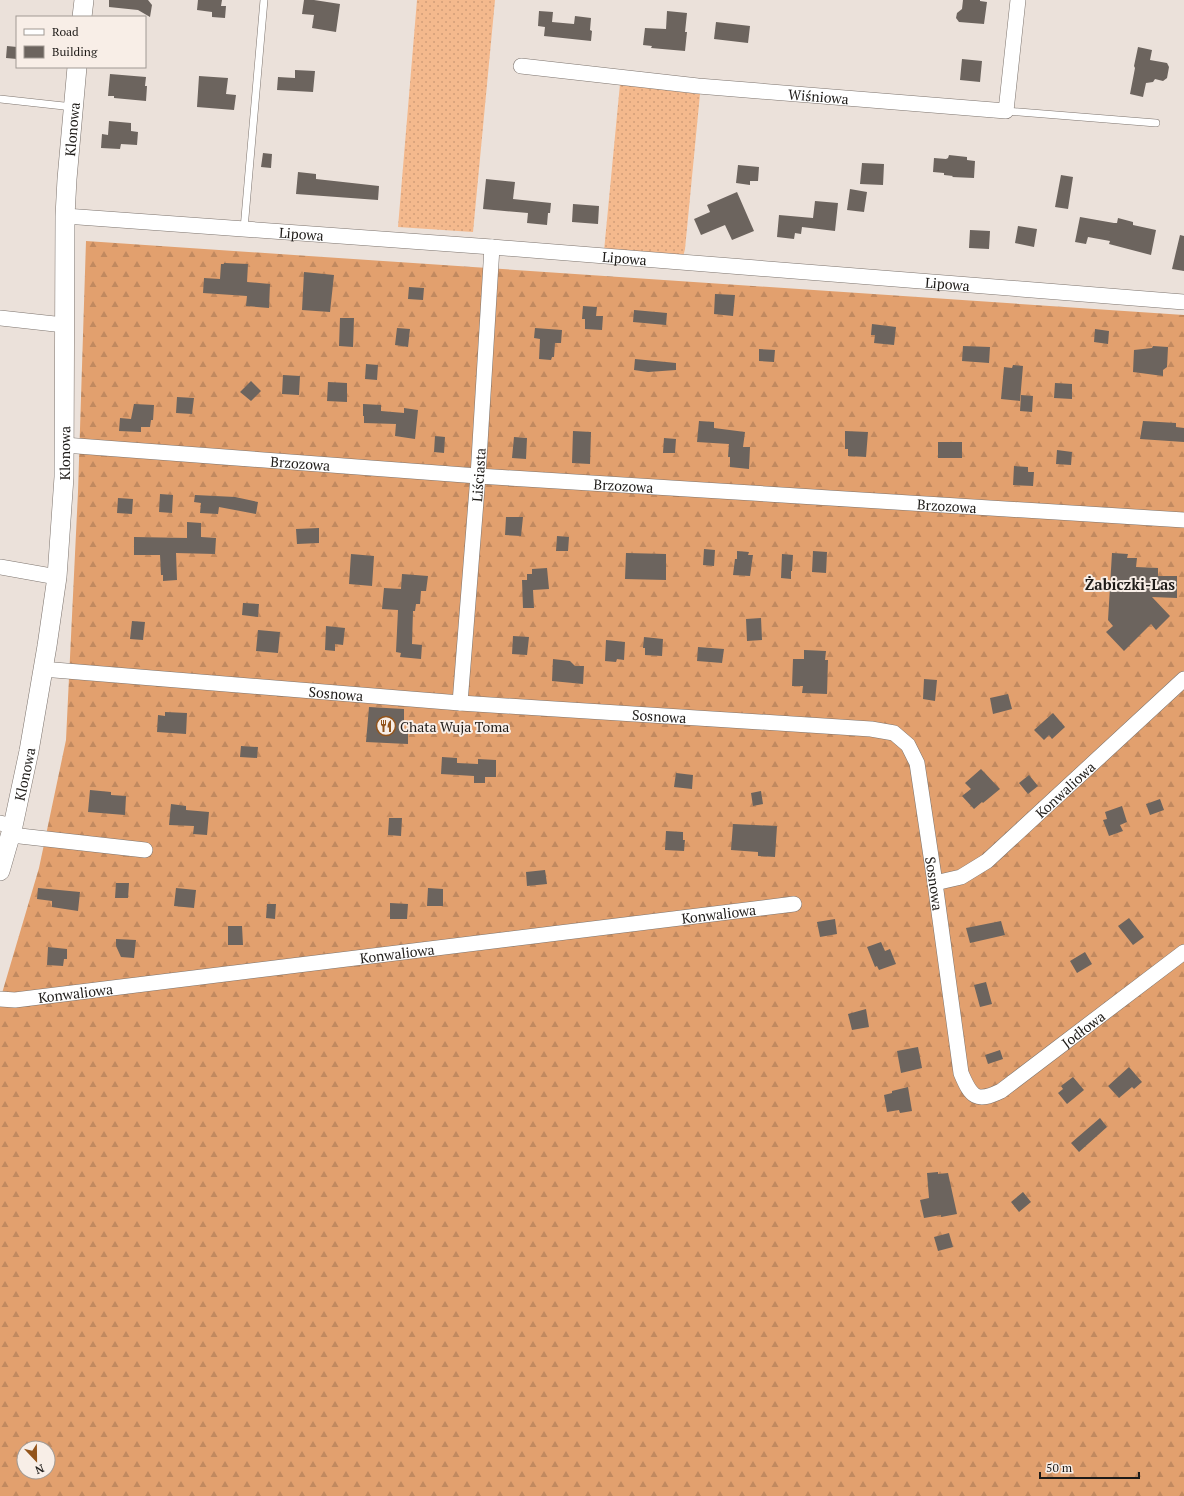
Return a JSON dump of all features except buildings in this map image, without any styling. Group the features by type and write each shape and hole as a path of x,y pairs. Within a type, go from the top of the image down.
{"street":[{"path":"82,16 84,0"},
{"path":"1006,110 1018,0"},
{"name":"Wiśniowa","path":"521,66 698,86 1006,110"},
{"name":"Klonowa","path":"0,871 8,828 29,751 42,669 48,646 57,577 63,508 65,216 77,68"},
{"name":"Lipowa","path":"65,216 492,246 1184,302"},
{"name":"Liściasta","path":"460,703 478,476 492,246"},
{"path":"0,318 64,325"},
{"name":"Brzozowa","path":"64,445 478,476 1184,520"},
{"path":"0,567 57,577"},
{"name":"Sosnowa","path":"42,669 460,703 871,729 894,733 908,744 917,763 936,883 961,1073 968,1090 978,1098"},
{"name":"Konwaliowa","path":"936,883 961,877 987,861 1184,679"},
{"path":"8,828 145,850"},
{"name":"Konwaliowa","path":"0,999 23,999 794,904"},
{"name":"Jodłowa","path":"978,1098 989,1097 1001,1091 1184,952"}],"lane":[{"path":"244,229 264,0"},
{"path":"0,99 73,107"},
{"path":"1006,110 1156,123"}],"shaded area":[{"path":"417,0 495,0 473,232 398,227"},
{"path":"620,84 700,94 683,257 604,251"}],"green space":[{"path":"86,241 1184,315 1184,1496 0,1496 0,1000 39,868 66,740 78,492"}],"place":[{"name":"Chata Wuja Toma","path":"386,726"}],"district":[{"name":"Żabiczki-Las","path":"1130,584"}]}
